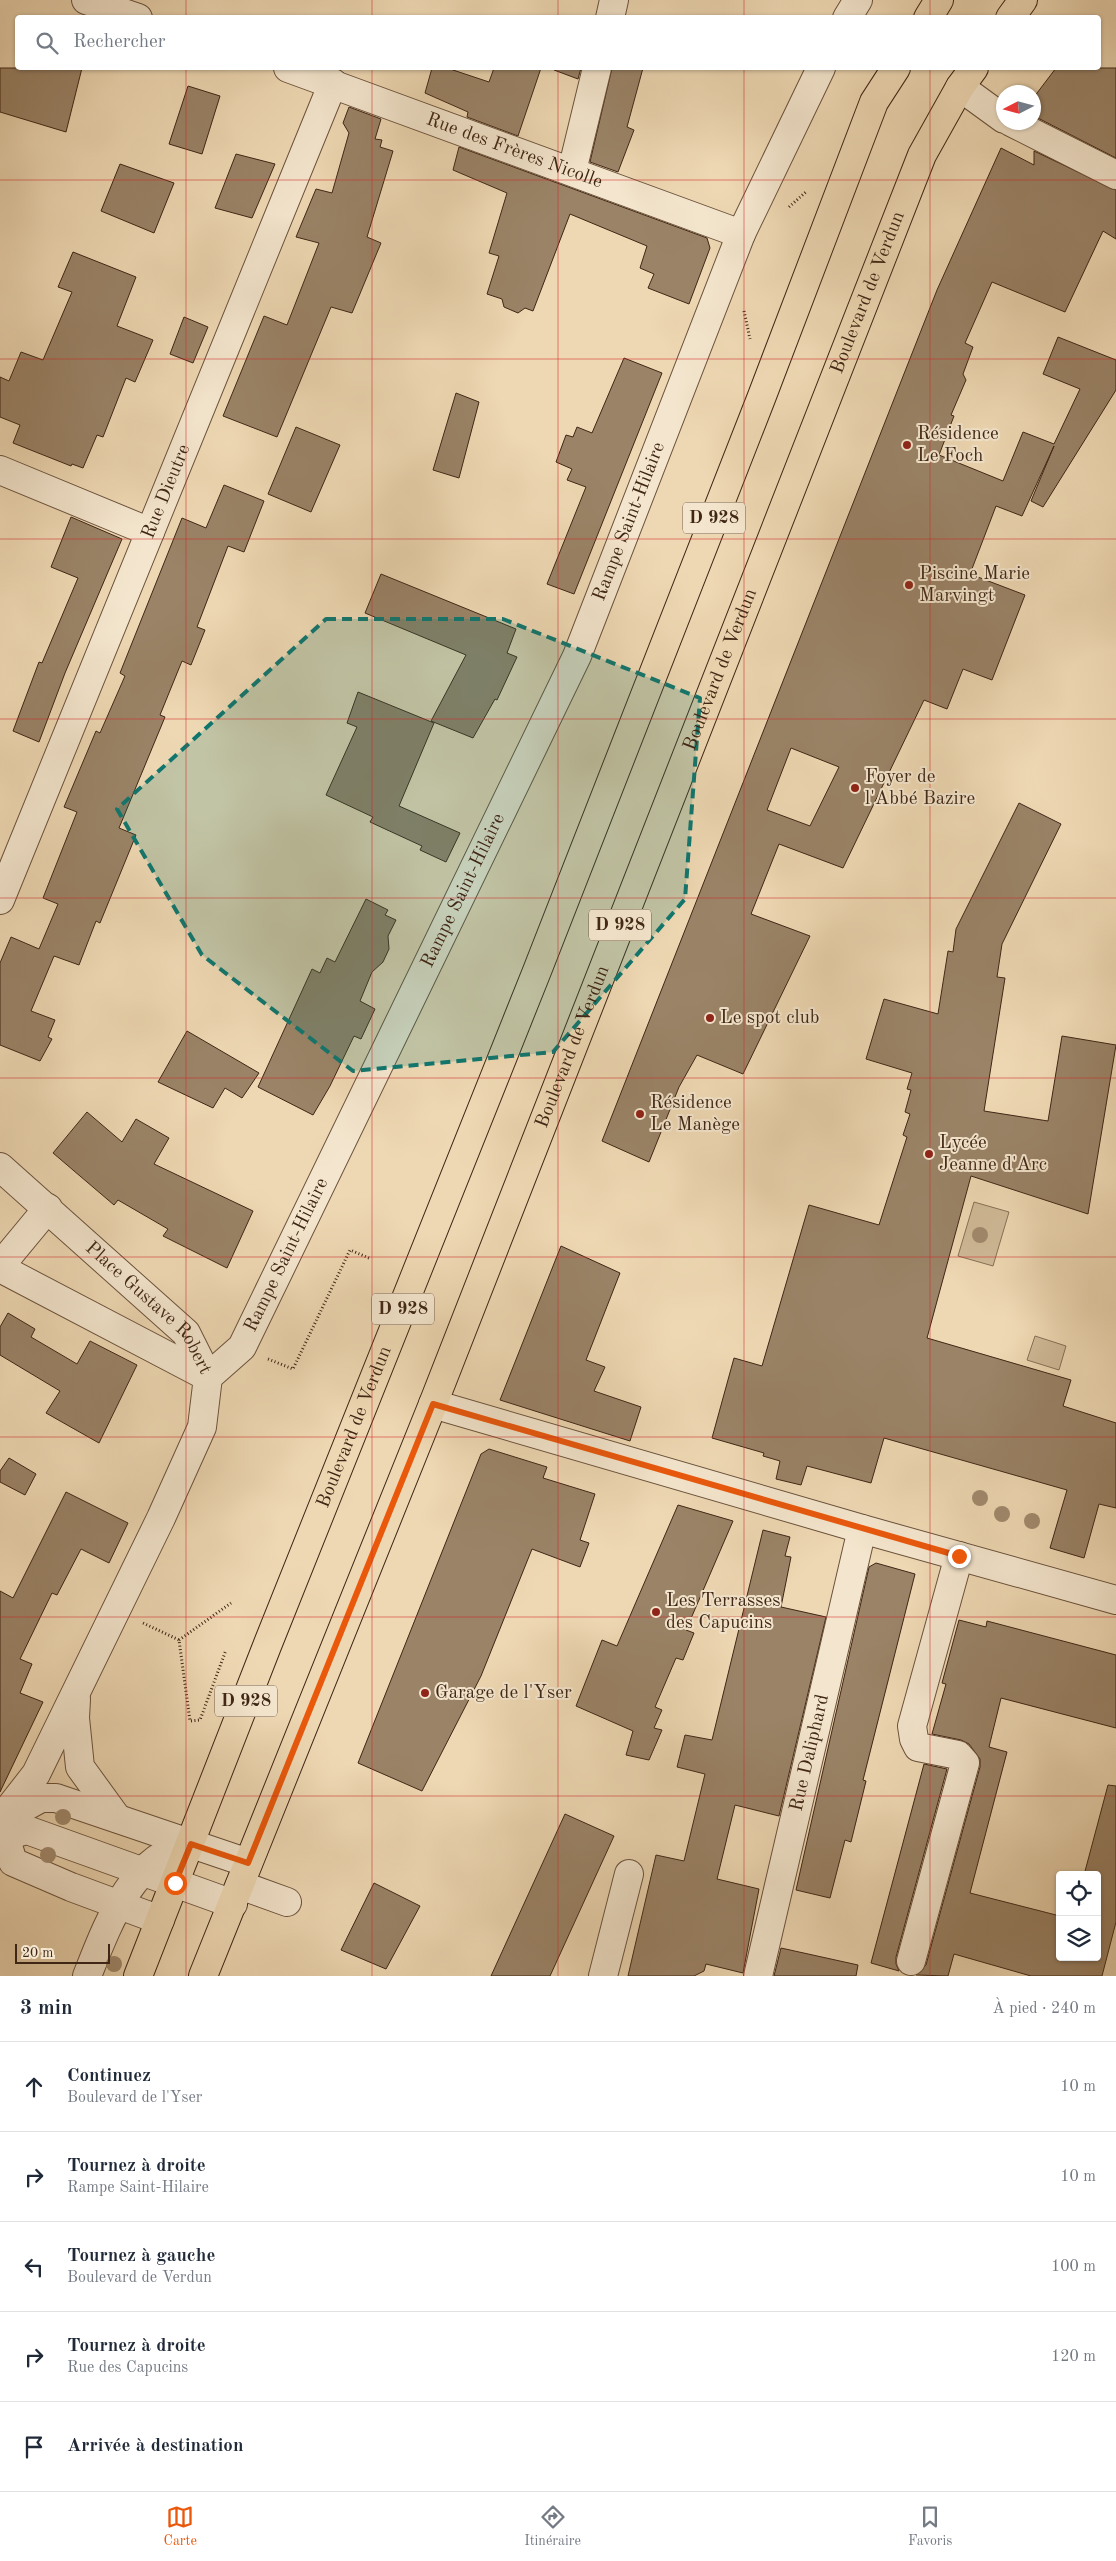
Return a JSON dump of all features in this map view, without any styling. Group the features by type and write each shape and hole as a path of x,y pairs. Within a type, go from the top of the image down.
{"main road":[{"path":"930,15 939,0"},
{"path":"1012,15 1023,0"},
{"name":"Boulevard de Verdun","path":"191,1844 267,1646 544,953 755,414 874,102 895,70"},
{"name":"Boulevard de Verdun","path":"204,1976 433,1404 922,155 967,77"},
{"name":"D 928","path":"138,1976 191,1844"}],"street":[{"path":"86,0 129,15"},
{"path":"611,15 614,0"},
{"path":"848,15 858,0"},
{"name":"Rue des Frères Nicolle","path":"294,70 741,234"},
{"path":"572,171 597,70"},
{"name":"Rampe Saint-Hilaire","path":"208,1377 242,1347 577,656 741,234 820,70"},
{"path":"967,77 996,110"},
{"name":"Rue Dieutre","path":"0,900 333,83"},
{"path":"1027,130 1116,175"},
{"path":"0,470 150,532"},
{"name":"Place Gustave Robert","path":"0,1167 186,1333 208,1377"},
{"path":"0,1267 48,1208"},
{"name":"Place Gustave Robert","path":"0,1267 208,1377"},
{"path":"1,1825 36,1774 161,1518 202,1427 208,1377"},
{"path":"433,1404 862,1529 1116,1600"},
{"name":"Rue Daliphard","path":"758,1976 862,1529"},
{"path":"911,1961 964,1763 958,1755 918,1747 912,1726 959,1556"},
{"path":"76,1692 75,1718 80,1767 117,1818"},
{"path":"1,1825 41,1798 56,1798 191,1844 240,1884 287,1902"},
{"path":"1,1825 27,1830 175,1883 240,1884"},
{"path":"1,1825 13,1862 160,1920"},
{"path":"87,1976 118,1905 143,1872 162,1853 175,1847 191,1844"},
{"path":"603,1976 629,1874"}],"path":[{"path":"784,211 813,186"},
{"path":"742,302 752,348"},
{"path":"242,1347 293,1369 350,1250 369,1258"},
{"path":"179,1640 231,1603"},
{"path":"138,1621 179,1640"},
{"path":"179,1640 190,1721 200,1720 226,1650"}],"highlighted area":[{"path":"326,619 503,619 700,698 685,899 553,1052 353,1071 202,955 117,809"}],"shaded area":[{"path":"974,1202 1009,1212 993,1266 958,1256"},
{"path":"1035,1336 1066,1346 1059,1370 1027,1360"}],"building":[{"path":"0,68 15,68 15,70 82,70 66,132 0,112"},
{"path":"1101,68 1116,68 1116,158 1041,120 1041,88 1054,70 1101,70"},
{"path":"431,70 453,70 489,82 493,70 540,70 518,136 467,117 468,112 425,93"},
{"path":"554,70 580,70 578,79"},
{"path":"612,70 642,70 627,127 634,130 618,172 590,162"},
{"path":"188,86 220,96 202,154 169,144"},
{"path":"349,107 381,119 375,139 382,140 380,147 393,151 367,237 381,243 352,313 331,307 277,437 223,416 264,316 287,325 319,243 296,237 316,189 332,193 349,133 343,123"},
{"path":"459,147 707,238 710,248 689,304 648,288 654,274 640,268 647,246 570,214 533,311 525,308 518,313 504,307 502,299 487,294 499,256 489,253 507,193 453,170"},
{"path":"1001,148 1034,165 1034,151 1116,190 1116,239 1103,231 1065,312 992,282 965,343 973,347 963,374 966,380 951,415 954,416 939,455 1003,481 1023,432 1054,444 1080,389 1043,374 1058,337 1116,360 1116,390 1043,507 1031,501 1054,446 1022,516 996,506 970,574 1025,595 992,680 963,669 947,709 924,700 843,868 779,844 751,914 810,936 743,1074 697,1055 679,1087 649,1162 602,1141 937,290","holes":["791,748 839,767 810,826 767,810"]},
{"path":"236,154 275,164 252,218 215,208"},
{"path":"120,164 174,183 154,233 101,211"},
{"path":"73,252 136,277 117,326 153,340 135,382 126,378 103,437 97,435 83,468 72,464 71,466 13,443 20,425 0,417 0,377 9,381 21,352 43,360 72,292 58,287"},
{"path":"184,317 208,327 193,363 170,354"},
{"path":"624,358 662,373 574,594 547,584 586,487 567,480 572,469 556,462 566,435 573,437 577,427 592,433"},
{"path":"456,393 479,402 459,478 433,470"},
{"path":"296,427 340,445 311,512 268,494"},
{"path":"224,485 264,501 244,552 228,546 197,627 205,630 191,665 182,661 160,715 165,717 119,828 136,835 100,923 96,921 79,965 54,956 31,1011 55,1020 48,1037 52,1039 40,1061 0,1045 0,963 11,937 39,949 58,904 43,898 77,812 64,807 96,731 100,733 125,676 120,673 182,518 206,528"},
{"path":"71,517 122,539 65,673 39,742 13,731 39,662 42,663 78,578 51,567"},
{"path":"381,574 516,629 507,653 517,657 497,700 495,699 473,738 431,721 466,655 365,613"},
{"path":"358,692 434,723 399,806 460,833 446,862 420,850 422,846 370,822 373,817 326,795 357,727 347,723"},
{"path":"1019,803 1061,824 1002,944 997,977 1005,978 984,1111 1048,1121 1062,1036 1116,1045 1088,1214 971,1176 927,1338 1071,1380 1063,1406 1116,1423 1116,1508 1099,1504 1084,1558 1050,1548 1067,1490 884,1438 871,1483 807,1466 801,1485 776,1479 780,1461 763,1456 764,1453 712,1438 734,1358 762,1366 809,1205 879,1225 907,1137 903,1135 910,1114 905,1112 911,1090 907,1089 912,1073 866,1059 884,999 938,1014 948,951 953,952 956,929"},
{"path":"366,899 388,910 385,915 396,920 388,936 389,949 383,962 372,972 360,1001 375,1009 361,1039 354,1036 330,1086 313,1115 258,1087 312,969 320,973 327,958 335,962"},
{"path":"187,1031 259,1073 242,1098 225,1088 213,1108 158,1082"},
{"path":"87,1112 122,1142 136,1119 169,1138 154,1164 253,1211 227,1268 163,1236 168,1229 118,1200 114,1205 53,1153"},
{"path":"561,1246 620,1273 586,1360 605,1367 594,1391 641,1407 630,1441 500,1400"},
{"path":"8,1313 35,1329 31,1337 77,1364 90,1341 137,1365 99,1443 46,1413 60,1391 0,1355 0,1327"},
{"path":"489,1449 547,1467 543,1478 595,1494 580,1540 589,1543 580,1567 532,1549 481,1676 422,1791 358,1763 481,1454"},
{"path":"9,1458 36,1474 25,1495 0,1482 0,1471"},
{"path":"66,1492 128,1523 109,1563 81,1549 57,1595 52,1593 20,1659 32,1664 20,1693 43,1702 0,1792 0,1591 13,1598"},
{"name":"Les Terrasses des Capucins","path":"678,1505 733,1521 686,1630 694,1633 683,1660 676,1658 655,1707 662,1710 654,1728 662,1730 649,1760 626,1755 633,1731 576,1706 602,1640 617,1646"},
{"path":"763,1530 790,1537 785,1556 791,1557 781,1607 826,1617 779,1816 735,1805 717,1879 759,1889 743,1973 706,1964 704,1971 694,1976 628,1976 656,1855 684,1861 705,1774 677,1767 685,1735 712,1740"},
{"path":"876,1563 915,1574 863,1780 866,1781 851,1842 845,1840 830,1898 796,1890 869,1567"},
{"path":"959,1620 986,1627 987,1621 1116,1655 1116,1728 1001,1698 989,1747 1007,1752 970,1893 1056,1915 1056,1961 1101,1961 1101,1871 1085,1871 1108,1785 1116,1786 1116,1922 1102,1976 1031,1976 954,1954 948,1976 916,1975 926,1965 980,1767 980,1759 969,1744 961,1740 932,1734 946,1684 942,1683"},
{"path":"924,1764 947,1769 896,1957 899,1971 871,1963"},
{"path":"565,1814 614,1836 550,1976 491,1976"},
{"path":"374,1883 420,1906 386,1969 341,1950"},
{"path":"781,1948 858,1965 856,1976 774,1976"}],"place":[{"name":"Résidence Le Foch","path":"907,445"},
{"name":"Piscine Marie Marvingt","path":"909,585"},
{"name":"Foyer de l'Abbé Bazire","path":"855,788"},
{"name":"Le spot club","path":"710,1018"},
{"name":"Résidence Le Manège","path":"640,1114"},
{"name":"Lycée Jeanne d'Arc","path":"929,1154"},
{"name":"Les Terrasses des Capucins","path":"656,1612"},
{"name":"Garage de l'Yser","path":"425,1693"}],"route":[{"path":"175,1883 191,1844 248,1863 433,1404 959,1556"}]}
